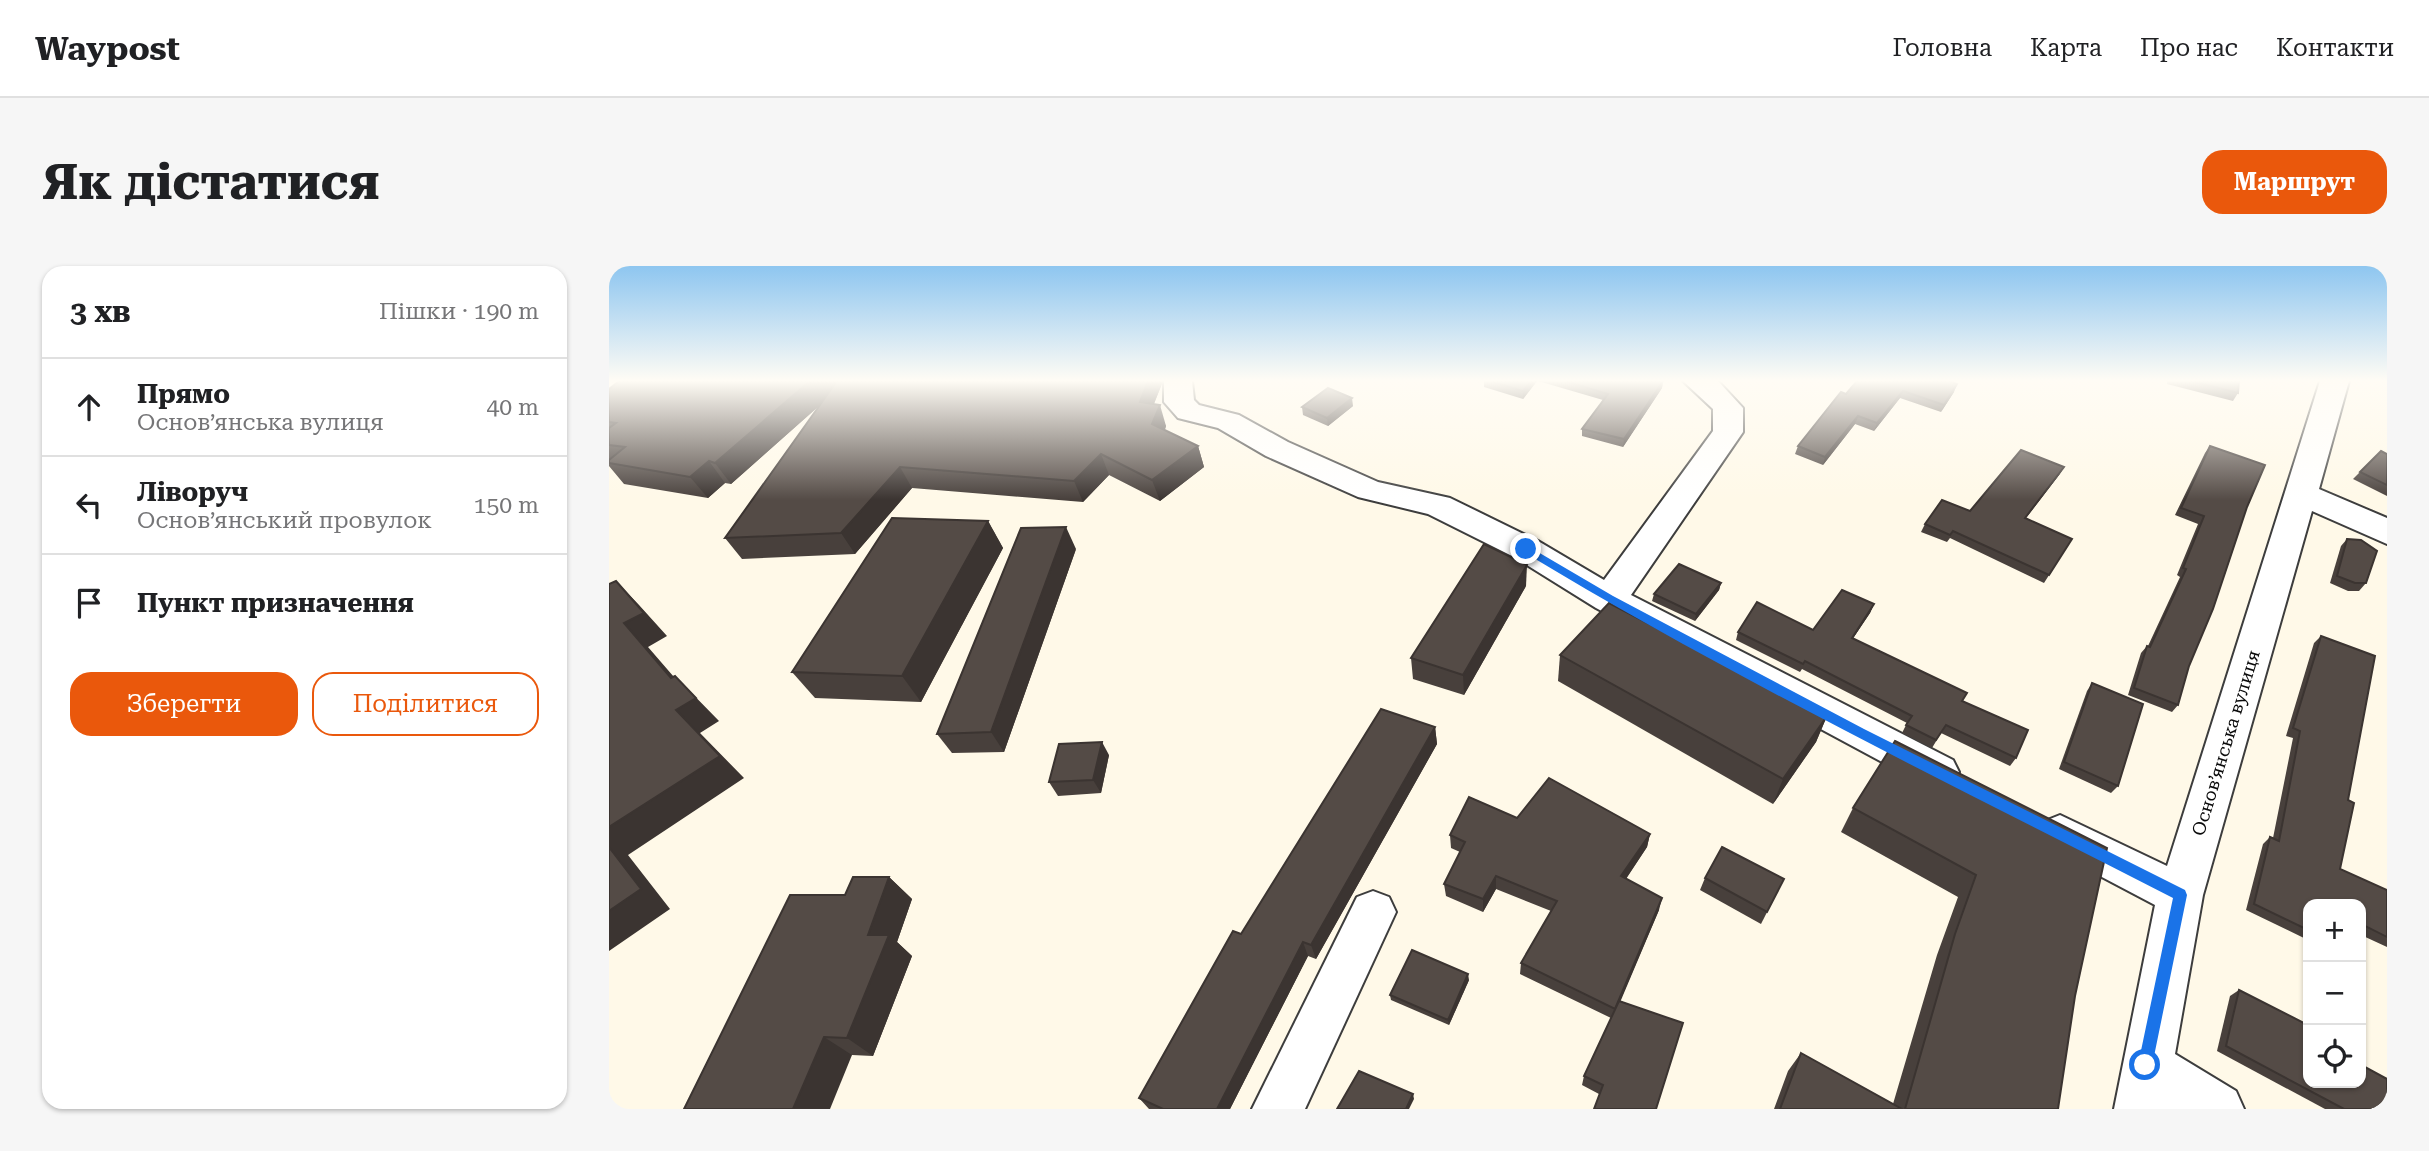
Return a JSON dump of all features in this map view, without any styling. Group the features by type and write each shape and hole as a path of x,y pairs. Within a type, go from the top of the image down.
{"street":[{"path":"1225,420 1277,449 1369,490 1438,506 1526,549 1609,599 1971,789"},
{"path":"1609,599 1728,432 1728,420"},
{"name":"Основ’янська вулиця","path":"2143,1087 2180,895 2322,420"},
{"path":"2301,494 2368,521 2387,533"},
{"path":"2032,820 2180,895"},
{"path":"1278,1109 1373,912"},
{"path":"2143,1087 2218,1109"}],"building":[{"path":"764,420 715,463 709,461 690,477 609,463 609,460 625,447 609,445 609,428 616,423 609,422"},
{"path":"809,420 1154,420 1152,424 1198,446 1152,480 1101,454 1074,481 900,467 841,533 725,538"},
{"path":"1588,420 1637,420 1624,439 1582,429"},
{"path":"1818,420 1855,420 1825,457 1798,446"},
{"path":"2210,446 2265,465 2247,507 2213,609 2189,666 2178,705 2134,688 2147,646 2150,647 2186,569 2183,568 2204,516 2181,508"},
{"path":"2021,450 2064,467 2025,518 2072,539 2049,575 1953,531 1950,535 1925,524 1942,500 1970,511"},
{"path":"2381,451 2387,454 2387,485 2360,472"},
{"path":"892,518 988,521 902,676 792,672"},
{"path":"1066,527 991,732 937,734 1021,528"},
{"path":"2347,539 2361,540 2377,551 2366,583 2355,583 2337,576"},
{"path":"1484,544 1527,565 1463,675 1411,658"},
{"path":"1679,564 1721,583 1696,614 1654,594"},
{"path":"616,581 644,613 624,623 671,678 675,676 696,698 676,710 720,756 609,827 609,584"},
{"path":"1842,590 1874,604 1852,638 1967,693 1962,701 2028,730 2016,758 1946,725 1936,740 1906,725 1912,716 1805,661 1803,664 1738,632 1757,602 1813,630"},
{"path":"1609,603 1827,716 1783,779 1560,655"},
{"path":"2321,636 2375,656 2348,800 2354,803 2340,869 2387,890 2387,937 2366,926 2366,899 2303,899 2303,928 2254,904 2270,837 2279,841 2300,731 2293,728"},
{"path":"2092,683 2143,704 2118,786 2064,762"},
{"path":"1381,709 1435,727 1311,945 1303,942 1217,1109 1163,1109 1139,1098 1233,931 1241,934"},
{"path":"1895,741 2107,848 2075,996 2058,1109 1905,1109 1955,934 1976,875 1853,808"},
{"path":"1102,742 1093,780 1049,782 1059,744"},
{"path":"1549,778 1650,834 1621,876 1662,898 1615,1009 1521,963 1557,901 1496,876 1483,899 1444,884 1465,842 1450,835 1469,797 1517,818"},
{"path":"609,847 641,889 609,911"},
{"path":"1722,847 1784,879 1767,912 1705,878"},
{"path":"853,877 889,877 868,935 889,935 847,1038 824,1037 793,1109 684,1109 790,895 845,895"},
{"path":"1412,950 1468,974 1448,1020 1390,995"},
{"path":"2239,990 2303,1022 2303,1087 2226,1046"},
{"path":"1619,1001 1683,1023 1656,1109 1594,1109 1603,1085 1584,1076"},
{"path":"1801,1053 1902,1109 1780,1109"},
{"path":"2366,1068 2387,1079 2387,1109 2344,1109 2305,1088 2366,1088"},
{"path":"1359,1071 1413,1094 1406,1109 1337,1109"}],"route":[{"path":"1526,549 1609,599 1860,733 2180,895 2145,1065"}]}
